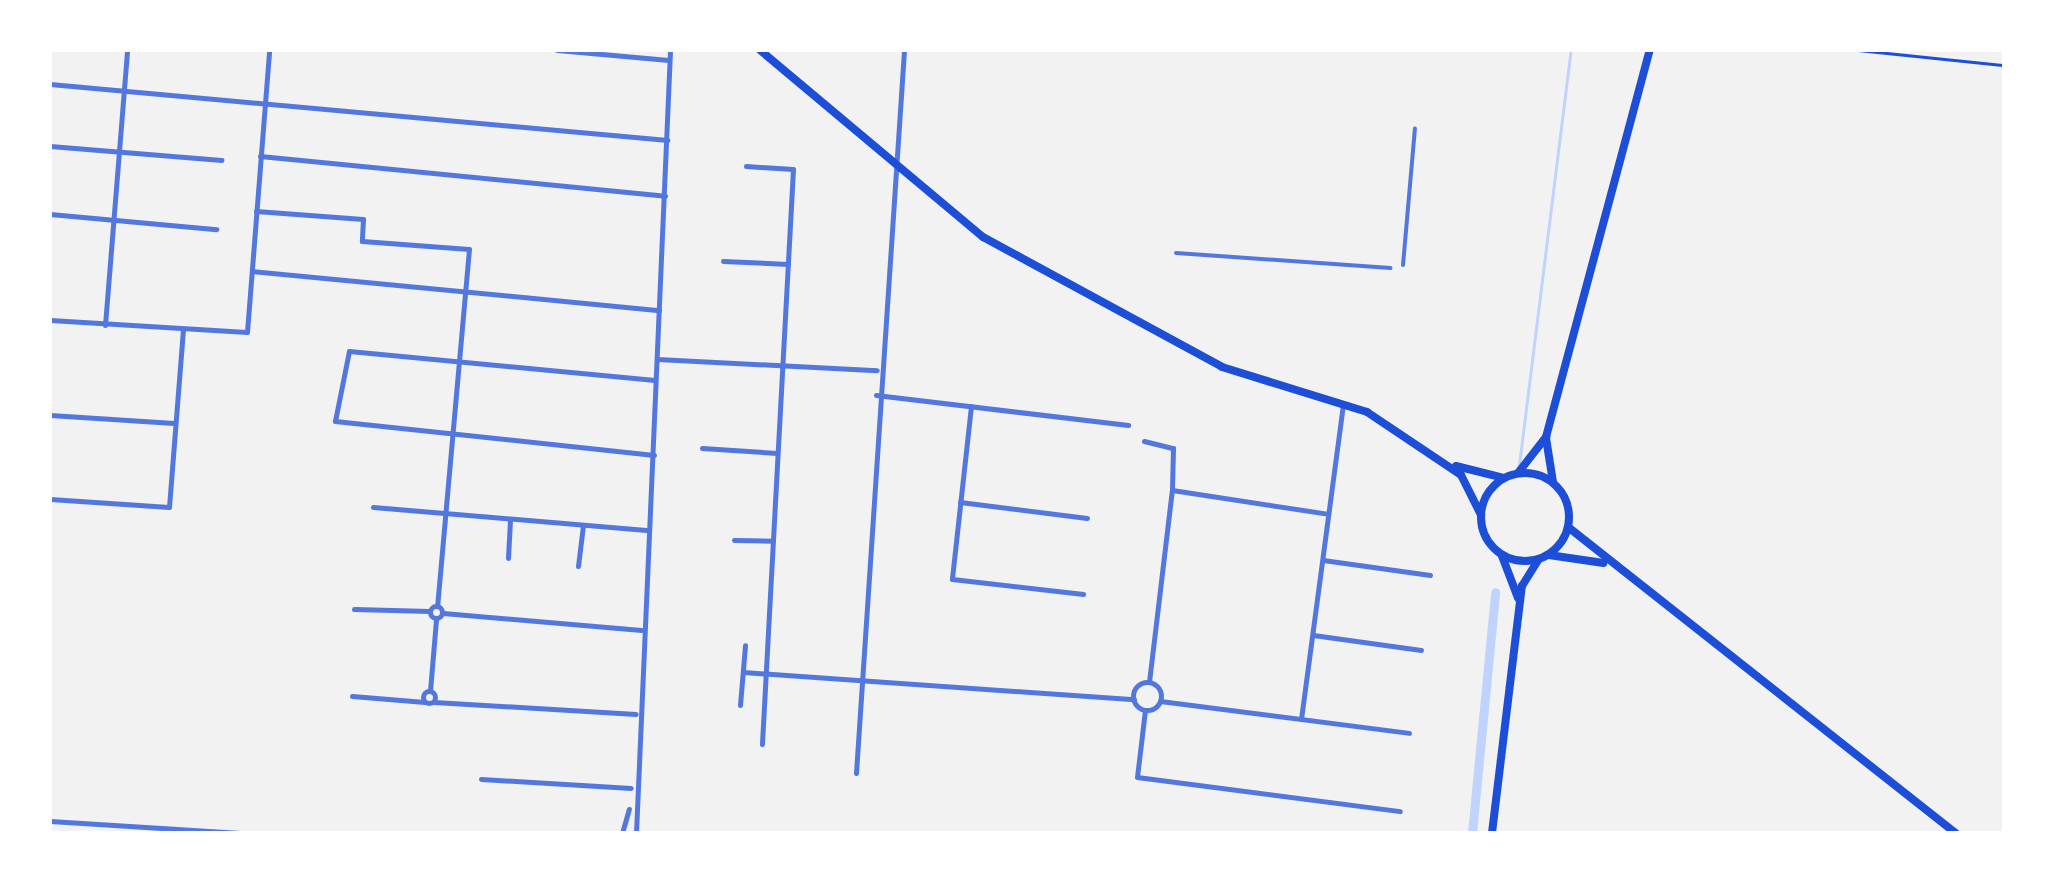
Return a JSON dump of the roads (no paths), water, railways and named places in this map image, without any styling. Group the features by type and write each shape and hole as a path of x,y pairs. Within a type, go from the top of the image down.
{"main road":[{"path":"760,50 890,161 1004,250 1124,306 1204,357 1344,403 1446,463 1471,486 1519,602"},
{"path":"1446,463 1504,478 1518,473 1546,437 1650,50"},
{"path":"1546,437 1553,482 1568,527 1606,564 1666,599 1956,833"},
{"path":"1518,473 1553,482"},
{"path":"1480,515 1504,478"},
{"path":"1502,556 1538,560 1549,555 1568,527"},
{"path":"1549,555 1606,564"},
{"path":"1492,833 1519,602 1538,560"}],"street":[{"path":"106,325 127,50"},
{"path":"50,320 247,332 269,50"},
{"path":"557,50 669,60"},
{"path":"636,833 631,788 654,454 670,50"},
{"path":"856,774 890,161 904,50"},
{"path":"50,84 668,140"},
{"path":"1403,265 1415,129"},
{"path":"50,146 221,160"},
{"path":"260,156 665,196"},
{"path":"746,166 793,170 762,744"},
{"path":"256,210 363,219 362,241 470,249 437,606 443,613 641,630"},
{"path":"50,214 216,229"},
{"path":"1176,252 1390,268"},
{"path":"723,261 788,264"},
{"path":"252,271 659,310"},
{"path":"50,498 168,508 182,331"},
{"path":"654,454 340,424 344,353 656,380"},
{"path":"657,360 877,370"},
{"path":"876,394 1128,424"},
{"path":"1302,719 1344,403"},
{"path":"971,406 952,579 1083,594"},
{"path":"50,414 174,423"},
{"path":"1134,699 1149,682 1172,490 1173,448 1144,442"},
{"path":"702,448 777,453"},
{"path":"1172,490 1328,514"},
{"path":"960,502 1087,518"},
{"path":"373,507 649,530"},
{"path":"508,558 510,519"},
{"path":"578,566 583,525"},
{"path":"734,540 772,541"},
{"path":"1322,560 1430,576"},
{"path":"354,609 430,611 437,606"},
{"path":"424,702 430,691 436,619 430,611"},
{"path":"436,619 443,613"},
{"path":"1312,634 1421,650"},
{"path":"740,704 745,644"},
{"path":"743,672 1134,699 1145,710"},
{"path":"1149,682 1160,702"},
{"path":"430,691 434,702"},
{"path":"352,696 636,714"},
{"path":"1145,710 1160,702 1410,734"},
{"path":"1145,710 1137,778 1400,811"},
{"path":"481,780 631,788"},
{"path":"622,833 631,806"},
{"path":"50,821 241,833"}],"waterway":[{"path":"1519,465 1571,50"},
{"path":"1472,833 1495,592"}]}
